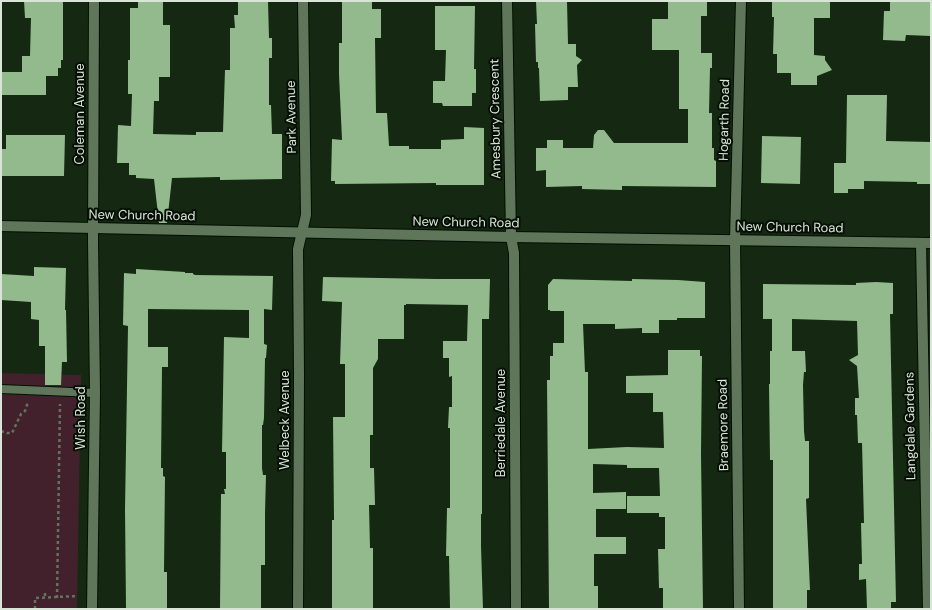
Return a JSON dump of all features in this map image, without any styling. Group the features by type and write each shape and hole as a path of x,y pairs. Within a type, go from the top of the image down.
{"street":[{"name":"Coleman Avenue","path":"94,1 94,228"},
{"name":"Park Avenue","path":"302,232 306,215 303,1"},
{"name":"Amesbury Crescent","path":"507,1 511,237"},
{"name":"Hogarth Road","path":"735,240 740,1"},
{"name":"New Church Road","path":"1,226 511,237 926,243"},
{"name":"Wish Road","path":"92,609 95,393 94,228"},
{"name":"Welbeck Avenue","path":"298,609 298,250 302,232"},
{"name":"Berriedale Avenue","path":"511,237 514,254 516,609"},
{"name":"Braemore Road","path":"735,240 739,609"},
{"name":"Langdale Gardens","path":"926,243 928,609"}],"lane":[{"path":"1,389 95,393"}],"path":[{"path":"1,430 7,433 12,433 15,429 21,414 25,411 29,401 30,391"},
{"path":"57,598 60,392"},
{"path":"45,593 45,598"},
{"path":"35,609 35,598 57,598 93,594"}],"shaded area":[{"path":"1,373 81,375 77,609 1,609"}],"building":[{"path":"24,1 63,1 63,60 61,60 61,68 58,68 58,76 46,76 46,95 1,95 1,72 22,72 22,56 30,56 31,18 25,18"},
{"path":"238,1 268,1 269,38 272,38 272,58 269,58 269,105 271,105 272,134 282,134 282,179 220,180 220,177 172,178 167,223 159,223 154,179 136,178 136,175 129,175 129,163 117,163 118,125 131,126 132,94 128,94 128,60 130,60 130,8 138,8 138,2 163,2 163,25 170,25 170,77 159,77 159,101 154,101 153,134 196,135 196,132 223,132 225,70 230,70 230,28 235,28 234,15 238,15"},
{"path":"342,1 372,1 372,9 381,9 381,38 375,38 376,113 387,113 389,146 409,146 409,149 441,149 441,140 464,139 464,127 484,128 484,185 436,185 436,183 335,184 335,181 331,181 332,139 342,140 339,43 342,43"},
{"path":"536,1 567,1 568,44 576,44 576,56 582,60 577,65 578,87 568,87 568,100 540,101 539,68 538,62 536,62"},
{"path":"668,1 707,1 707,16 701,16 701,53 712,53 712,68 710,68 709,113 712,113 712,148 714,148 714,160 716,161 716,187 622,186 622,190 582,189 582,186 546,187 546,170 536,171 536,148 547,148 547,140 563,140 563,148 593,148 594,135 598,130 604,130 614,143 688,143 688,109 679,109 679,50 652,50 652,19 668,19"},
{"path":"772,1 830,1 830,18 814,18 814,55 825,56 825,60 832,70 817,76 817,85 791,85 791,73 777,73 777,54 773,54 774,17 772,17"},
{"path":"890,1 931,1 931,36 906,35 905,41 883,40 884,11 890,11"},
{"path":"435,6 475,6 474,69 476,69 476,93 472,93 472,106 443,106 442,103 433,103 433,81 445,81 446,50 435,50"},
{"path":"847,95 887,95 886,141 931,142 931,184 917,184 917,182 864,181 864,189 848,189 848,193 834,193 834,163 846,163"},
{"path":"6,135 65,135 64,176 1,176 1,149 6,149"},
{"path":"762,136 801,137 800,184 761,183"},
{"path":"34,267 66,268 65,310 67,362 62,362 61,385 45,385 45,346 39,346 39,320 31,319 31,302 1,300 1,274 34,276"},
{"path":"136,269 185,272 193,273 195,275 273,276 272,310 264,309 264,344 267,345 265,358 264,418 262,425 262,468 263,475 266,475 265,565 261,565 261,609 220,609 221,494 225,494 224,489 226,489 226,452 222,452 224,337 249,338 249,310 148,309 148,347 168,347 168,367 162,367 161,468 163,468 163,476 165,477 164,572 167,572 167,609 126,609 125,509 128,326 123,325 124,273 136,274"},
{"path":"323,277 490,279 489,319 482,319 481,546 483,609 450,609 449,556 446,556 447,508 450,508 450,428 448,428 449,407 452,407 452,376 449,377 449,358 443,358 443,341 467,341 468,305 406,304 404,305 404,339 378,339 378,359 373,368 373,435 370,435 370,468 374,468 375,505 369,505 370,548 373,548 373,609 332,609 332,520 334,520 333,417 345,417 345,364 340,364 342,302 322,301"},
{"path":"553,279 632,281 632,279 705,282 705,318 677,318 677,320 659,320 659,333 642,333 642,328 615,329 615,324 583,324 585,372 588,372 588,449 627,447 664,448 663,412 653,412 653,393 626,393 626,376 668,375 668,350 700,350 700,356 702,356 701,454 703,609 663,609 663,588 659,588 658,549 665,549 665,517 659,517 659,513 627,513 627,496 660,496 659,468 627,468 627,465 593,464 593,493 626,492 626,509 596,509 596,537 626,537 626,554 594,554 594,586 598,586 598,609 549,609 547,380 550,380 550,356 553,356 553,343 564,343 564,311 548,310 548,285"},
{"path":"856,283 893,283 893,314 890,314 896,602 891,602 891,609 867,609 866,579 859,580 859,564 862,564 861,523 864,523 862,443 858,443 857,415 855,415 855,398 859,398 857,366 849,360 858,355 857,321 792,319 792,351 805,351 806,372 804,372 803,385 805,441 809,441 809,498 806,499 810,590 807,590 807,609 773,609 773,460 770,460 769,384 770,351 772,351 772,319 763,319 763,284 856,285"}]}
